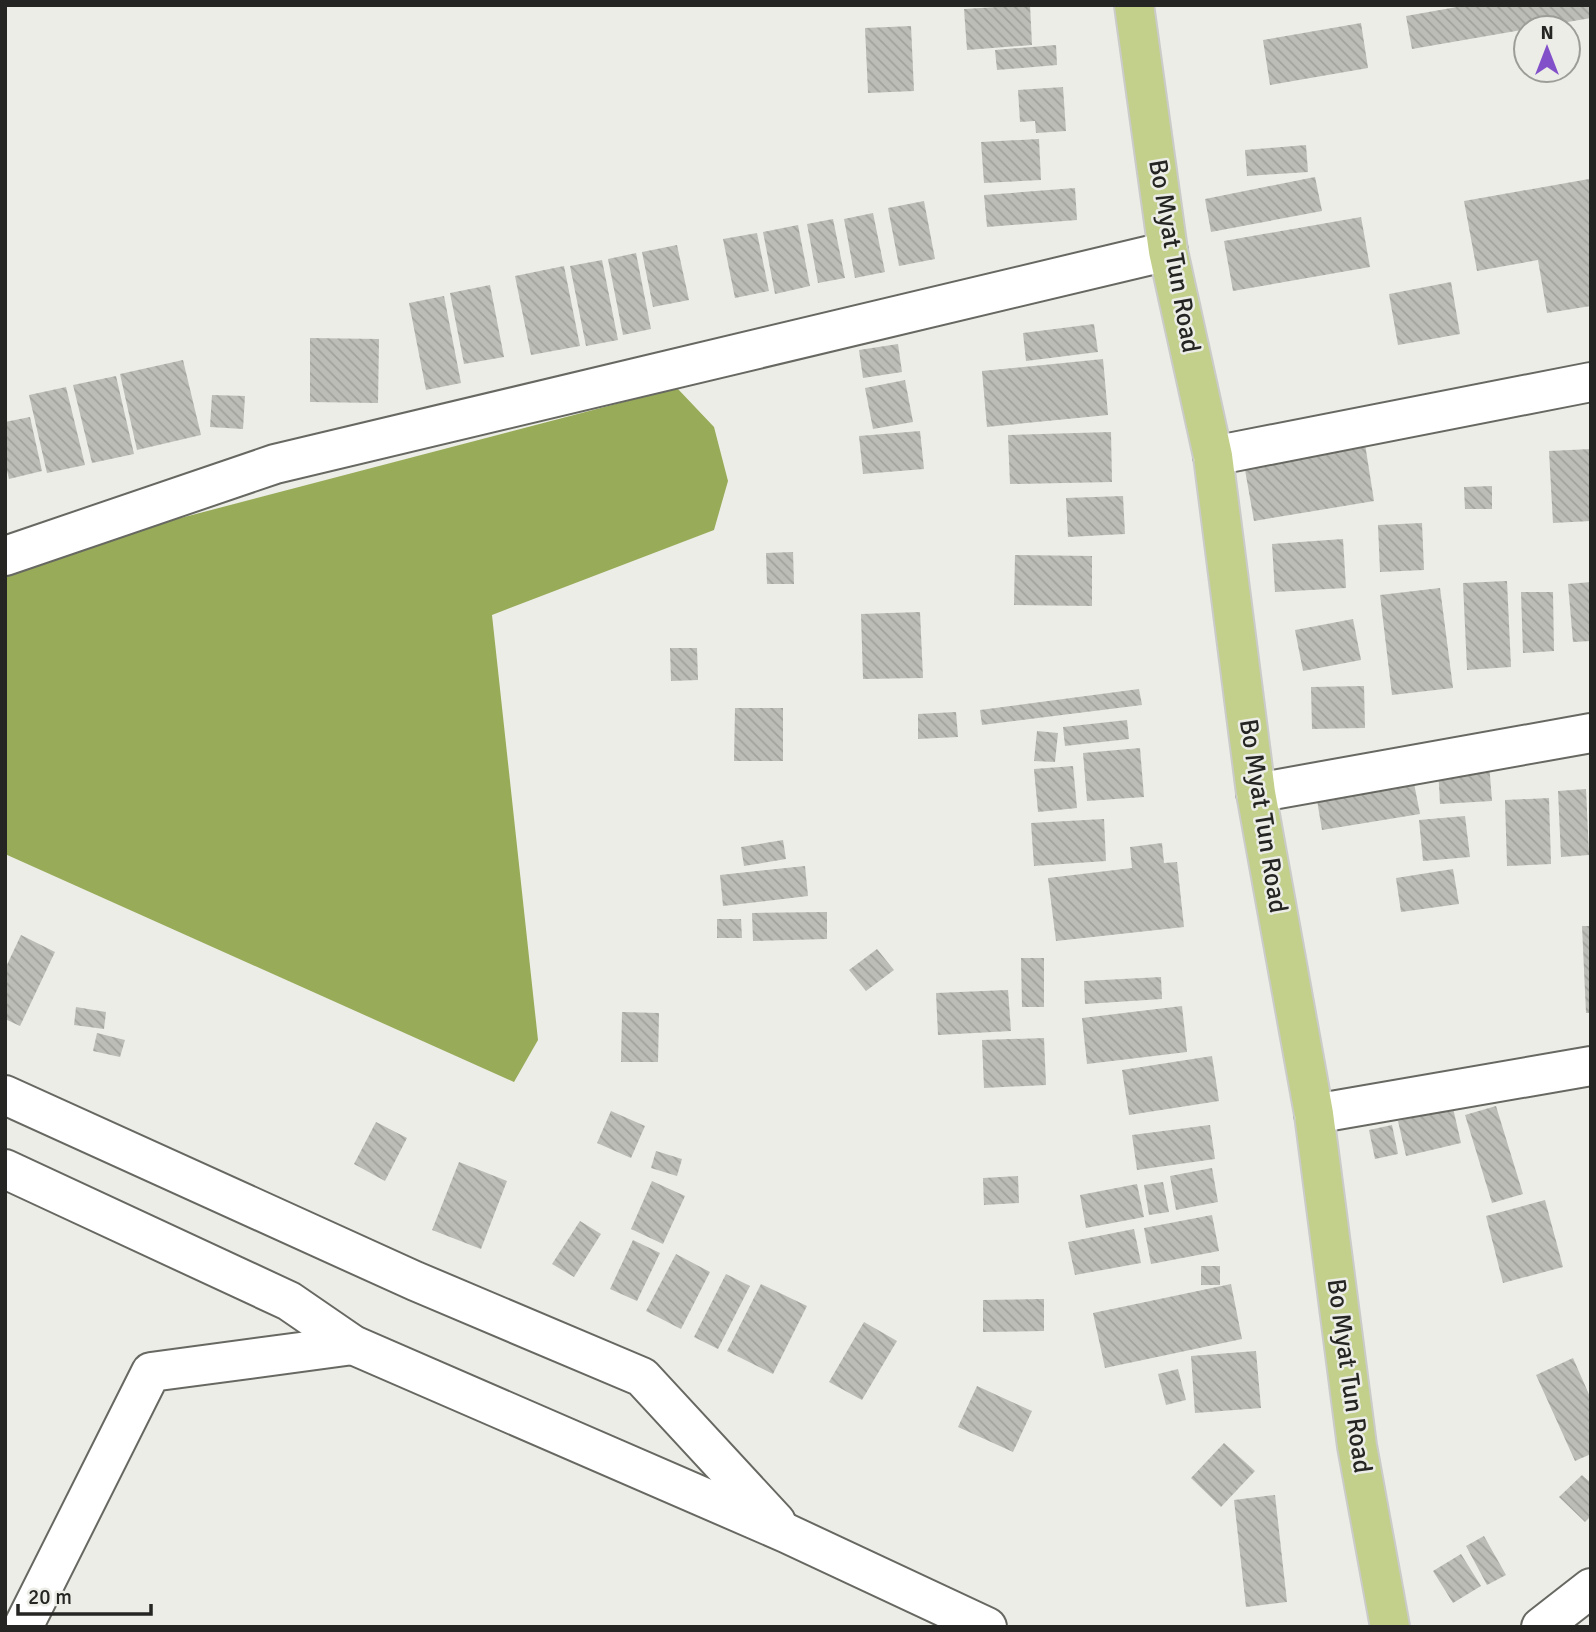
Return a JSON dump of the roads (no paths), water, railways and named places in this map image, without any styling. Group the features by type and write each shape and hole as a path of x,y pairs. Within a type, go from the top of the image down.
{"main road":[{"name":"Bo Myat Tun Road","path":"1134,5 1168,251 1213,456 1256,793 1314,1114 1357,1446 1390,1627"}],"street":[{"path":"5,556 275,464 1168,251"},
{"path":"1213,456 1591,382"},
{"path":"1256,793 1591,733"},
{"path":"1314,1114 1591,1066"},
{"path":"5,1095 415,1281 642,1377 786,1532"},
{"path":"5,1170 289,1301 353,1345 786,1532 987,1627"},
{"path":"23,1627 151,1372 353,1345"},
{"path":"1541,1627 1591,1588"}]}
